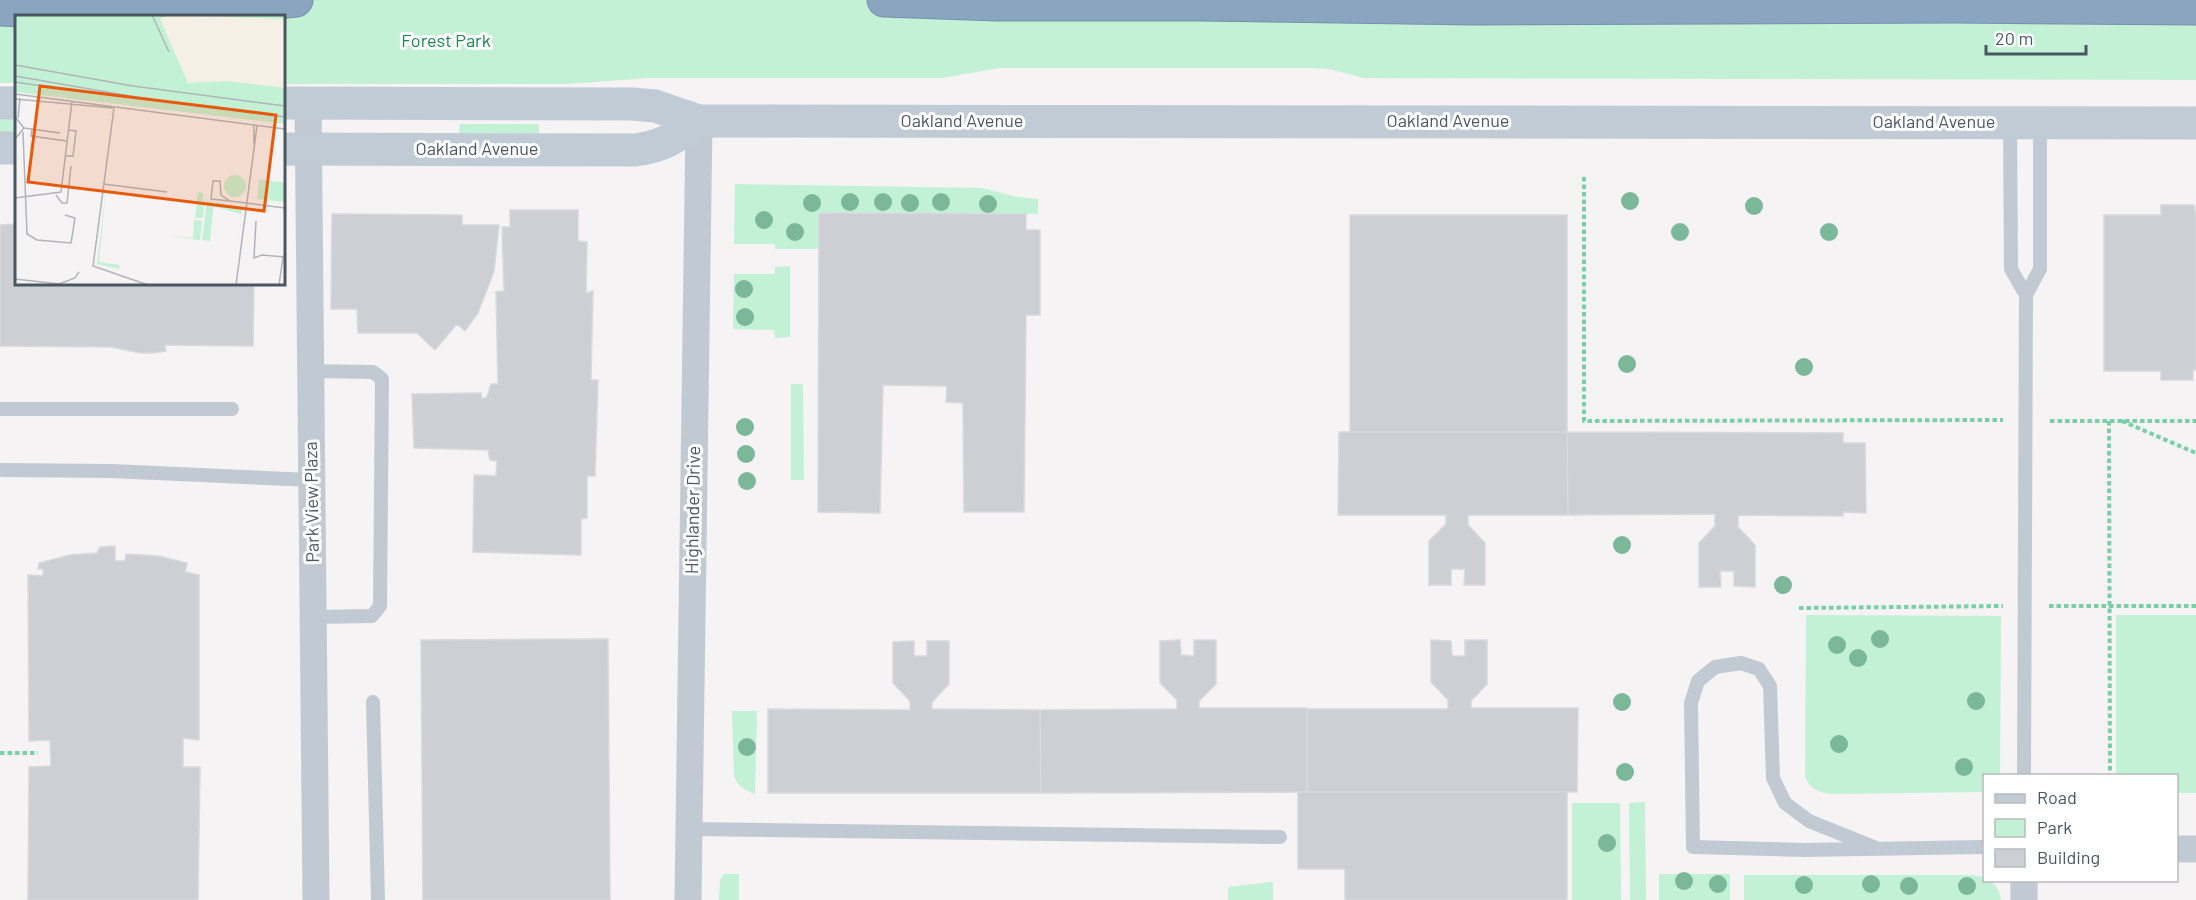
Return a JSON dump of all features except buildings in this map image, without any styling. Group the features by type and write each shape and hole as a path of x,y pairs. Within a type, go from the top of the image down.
{"highway":[{"path":"0,9 168,13 296,0"},
{"path":"884,0 997,4 1474,8 1954,6 2196,8"}],"street":[{"name":"Oakland Avenue","path":"296,103 632,104 655,106 699,121 2196,123"},
{"name":"Park View Plaza","path":"296,103 296,149 310,371 316,900"},
{"name":"Oakland Avenue","path":"296,149 635,150 664,143 699,121"},
{"name":"Highlander Drive","path":"687,900 699,121"},
{"path":"2178,849 2196,849"},
{"path":"2024,882 2024,900"}],"lane":[{"path":"2024,774 2026,295 2040,269 2025,123"},
{"path":"2025,123 2011,269 2026,295"},
{"path":"310,371 373,372 382,379 380,606 372,616 313,617"},
{"path":"0,410 232,409"},
{"path":"0,470 111,471 311,480"},
{"path":"1876,848 1809,821 1785,803 1773,778 1770,686 1759,669 1741,663 1715,667 1698,681 1691,703 1693,847 1804,850 1983,847"},
{"path":"373,702 378,900"},
{"path":"687,830 1280,837"}],"path":[{"path":"1584,177 1584,421 2196,421"},
{"path":"2109,421 2110,774"},
{"path":"2120,421 2196,453"},
{"path":"1799,608 2196,606"},
{"path":"0,753 38,753"}],"green space":[{"name":"Forest Park","path":"0,0 2196,0 2196,80 1364,78 1329,69 1313,68 999,68 943,78 650,78 567,84 285,84 285,15 15,15 15,83 0,83"},
{"path":"0,115 15,115 15,132 0,132"},
{"path":"460,124 539,124 539,133 459,133"},
{"path":"735,184 982,188 1017,197 1038,199 1038,214 819,213 819,249 775,249 775,244 734,244"},
{"path":"790,266 790,337 775,338 774,330 733,329 734,274 775,274 775,267"},
{"path":"791,384 803,384 804,480 791,480"},
{"path":"1806,615 2001,616 2000,774 1983,774 1983,792 1831,794 1818,791 1805,777"},
{"path":"2116,615 2196,615 2196,793 2178,793 2178,774 2116,774"},
{"path":"732,711 757,711 755,794 742,788 734,776"},
{"path":"1645,802 1646,900 1630,900 1629,803"},
{"path":"1572,803 1620,803 1621,900 1572,900"},
{"path":"724,874 739,874 739,900 719,900 720,880"},
{"path":"1659,874 1730,874 1730,900 1659,900"},
{"path":"1744,875 1972,875 1983,877 1983,882 1994,884 2001,900 1744,900"},
{"path":"1273,882 1273,900 1228,900 1228,887"}]}
